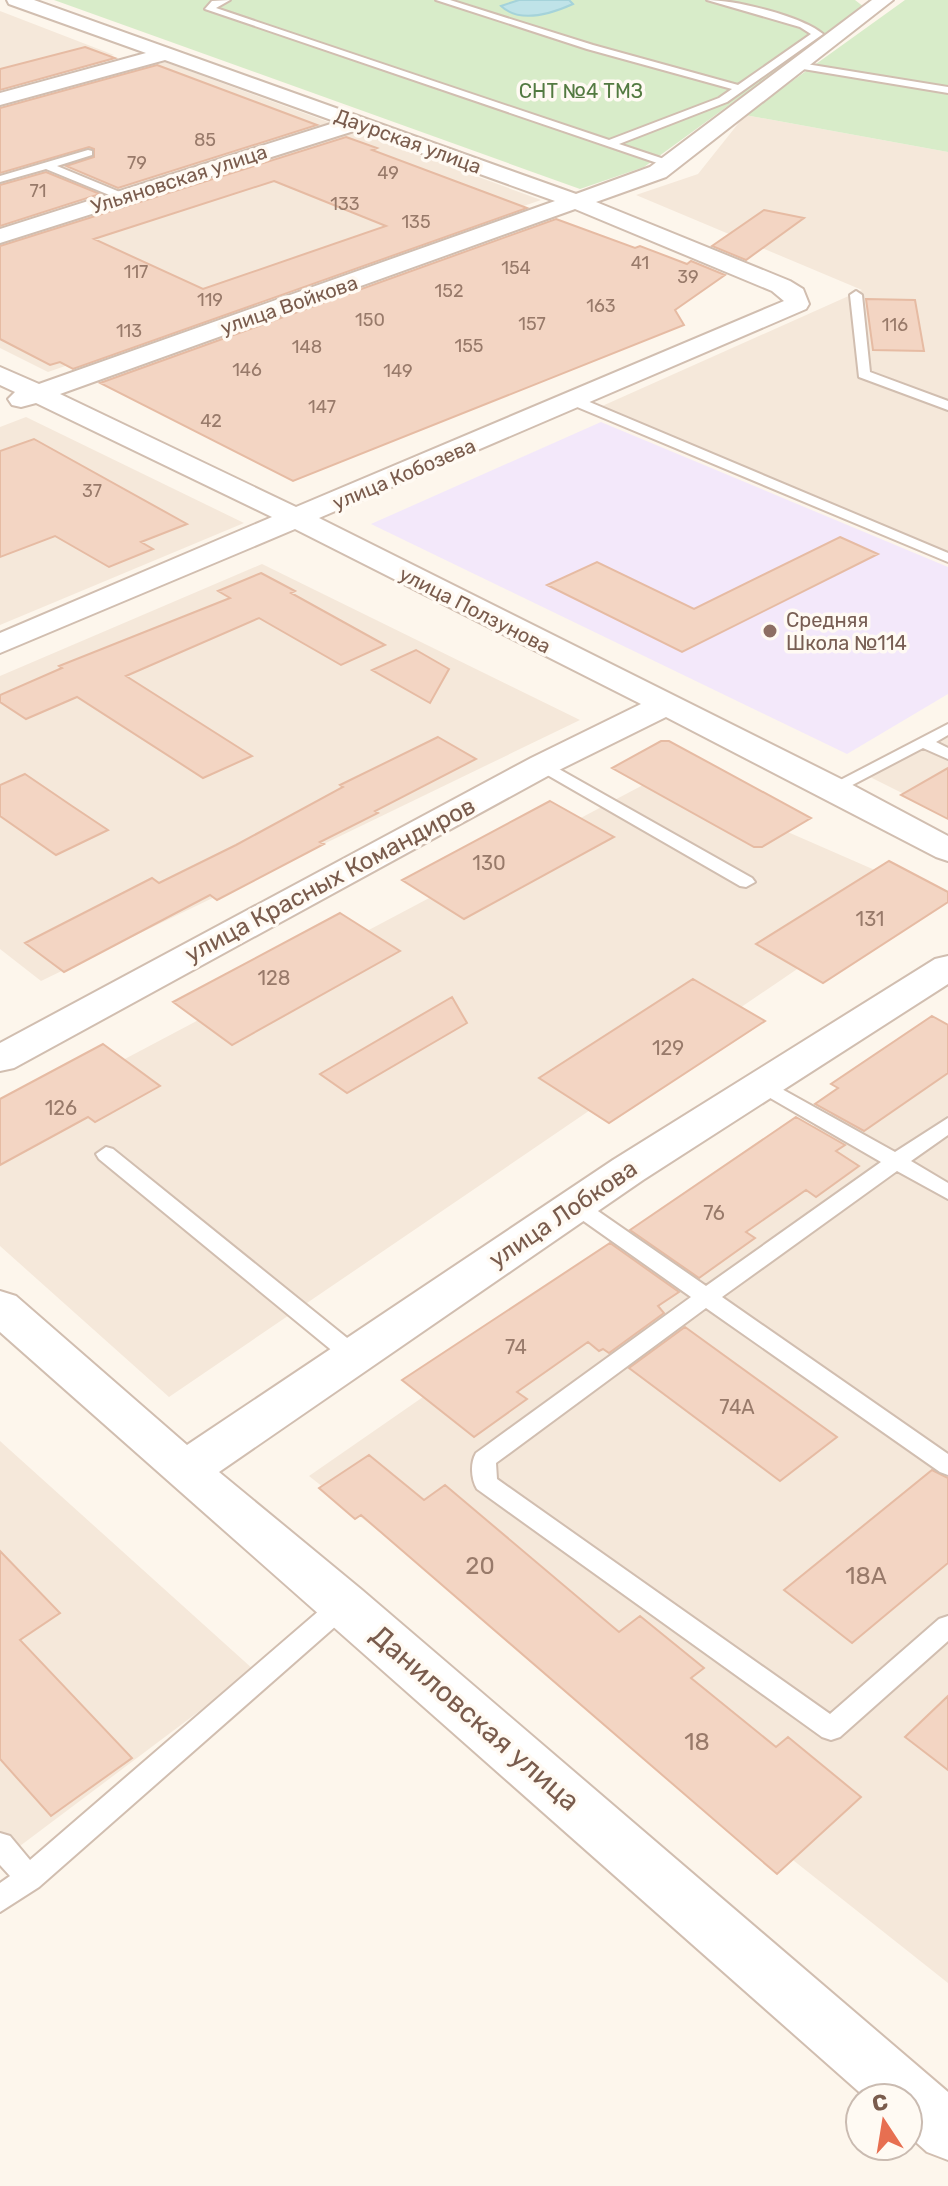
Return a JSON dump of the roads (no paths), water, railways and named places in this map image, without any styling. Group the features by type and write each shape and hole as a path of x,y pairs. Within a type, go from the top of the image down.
{"street":[{"name":"Даурская улица","path":"16,0 578,202 794,294"},
{"name":"улица Войкова","path":"0,407 658,172 884,0"},
{"path":"0,99 165,54"},
{"name":"Ульяновская улица","path":"0,236 357,123"},
{"name":"улица Кобозева","path":"0,644 797,304 794,294"},
{"name":"улица Ползунова","path":"0,375 298,519 663,706 833,788 948,850"},
{"name":"улица Красных Командиров","path":"0,1059 543,765 663,706"},
{"name":"улица Лобкова","path":"185,1471 760,1083 943,976"},
{"name":"Даниловская улица","path":"0,1307 185,1471 344,1604 948,2131"}],"lane":[{"path":"225,0 215,3 210,9 669,164"},
{"path":"441,0 590,47 742,89"},
{"path":"608,144 723,100 818,34 803,25 712,0"},
{"path":"800,66 948,90"},
{"path":"0,179 88,153"},
{"path":"48,166 123,197"},
{"path":"856,295 864,374 948,406"},
{"path":"575,401 948,558"},
{"path":"833,788 948,729"},
{"path":"925,743 948,754"},
{"path":"543,765 746,882"},
{"path":"760,1083 948,1192"},
{"path":"948,1125 484,1459 485,1483 831,1729 948,1626"},
{"path":"106,1154 354,1356"},
{"path":"575,1205 948,1466"},
{"path":"0,1899 29,1878 344,1604"},
{"path":"0,1845 29,1878"}],"water":[{"path":"519,0 569,0 573,4 556,11 527,16 517,15 501,6"}],"place":[{"name":"Средняя Школа №114","path":"770,631"}],"park label":[{"name":"СНТ №4 ТМЗ","path":"581,91"}]}
